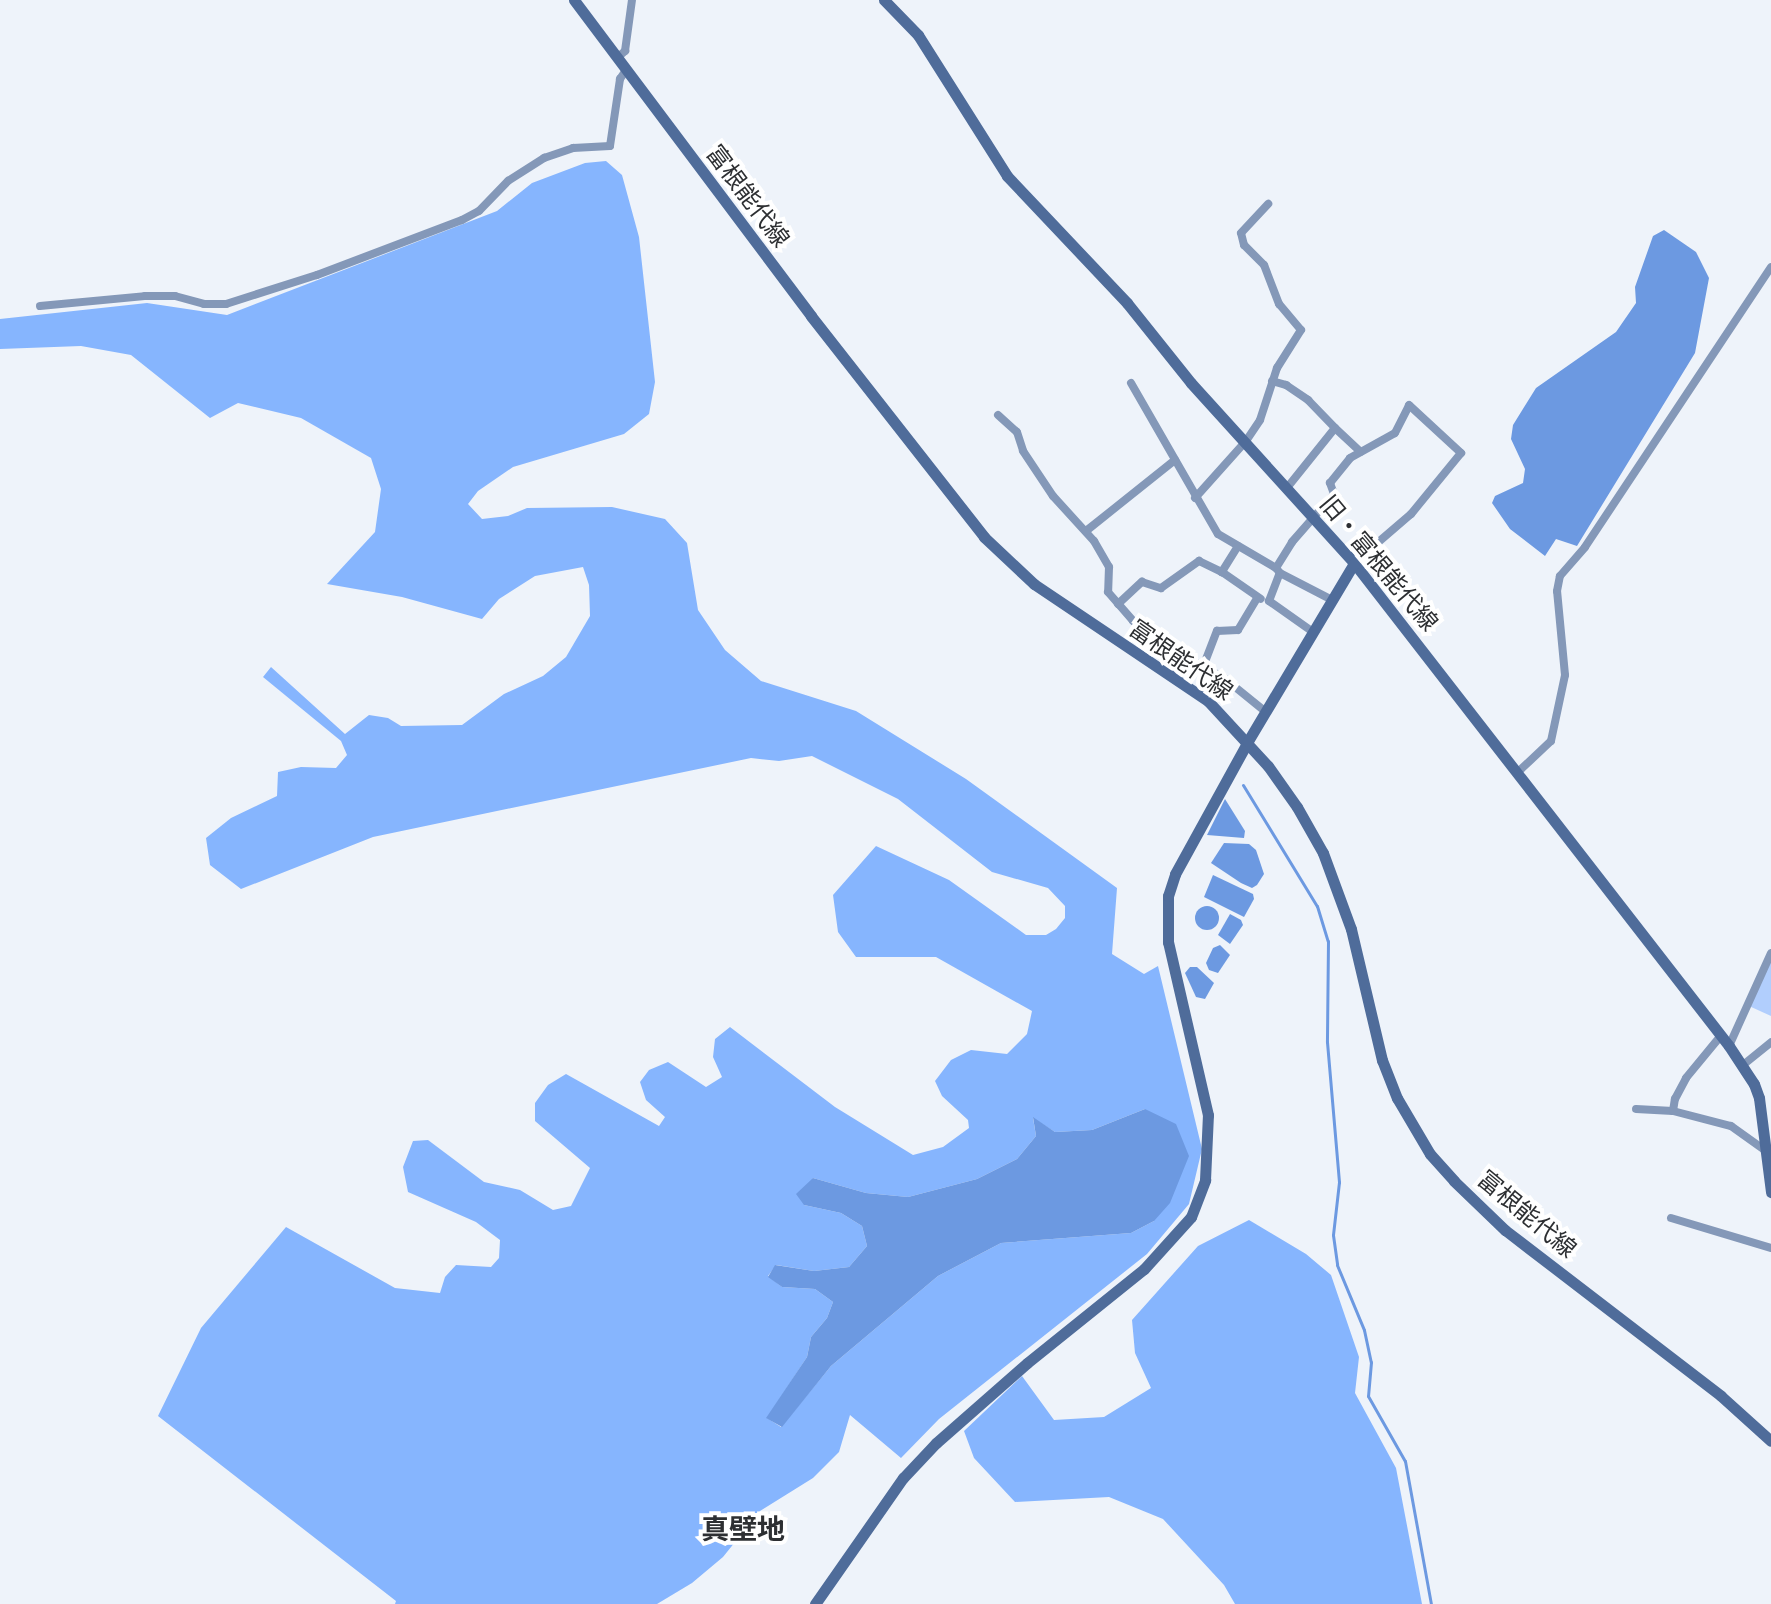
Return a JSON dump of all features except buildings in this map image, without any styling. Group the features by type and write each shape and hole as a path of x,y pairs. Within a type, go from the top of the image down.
{"street":[{"name":"富根能代線","path":"574,0 820,328 984,537 1034,584 1208,701 1248,741 1297,807 1323,853 1351,929 1382,1060 1397,1098 1430,1154 1464,1193 1505,1230 1721,1396 1771,1441"},
{"path":"617,58 625,51 632,0"},
{"name":"旧・富根能代線","path":"884,0 918,35 1007,176 1127,303 1191,383 1354,563 1518,772 1719,1038 1729,1046 1743,1065 1759,1098 1771,1192"},
{"path":"40,306 145,296 175,296 204,304 226,304 317,275 462,220 479,211 508,181 544,158 573,148 610,146 620,79 626,70"},
{"path":"1195,498 1246,441 1260,420 1272,381 1301,330 1279,304 1264,265 1244,245 1241,233 1268,204"},
{"path":"1518,772 1551,741 1565,675 1557,591 1560,576 1585,547 1771,267"},
{"path":"1272,381 1286,385 1308,400 1361,452"},
{"path":"1131,383 1218,534 1332,600"},
{"path":"815,1604 903,1478 936,1443 1027,1363 1144,1269 1191,1217 1205,1180 1208,1115 1168,942 1168,896 1175,874 1248,741 1354,563 1411,514 1461,453 1409,405 1395,433 1350,458 1330,483 1334,494 1278,570 1269,601"},
{"path":"998,415 1017,432 1023,451 1053,496 1086,531 1109,567 1108,592 1133,621 1184,656 1224,678 1267,713"},
{"path":"1287,488 1335,428"},
{"path":"1086,531 1175,460"},
{"path":"1222,572 1238,546"},
{"path":"1118,604 1142,582 1161,588 1199,561 1222,572 1257,598 1269,601 1313,632"},
{"path":"1203,667 1217,631 1238,630 1257,598"},
{"path":"1172,676 1184,656"},
{"path":"1729,1046 1771,953"},
{"path":"1673,1111 1675,1099 1686,1078 1719,1038"},
{"path":"1743,1065 1771,1042"},
{"path":"1636,1109 1673,1111 1731,1126 1766,1151"},
{"path":"1671,1218 1771,1248"}],"shaded area":[{"path":"606,161 622,175 639,237 655,382 649,414 624,434 513,467 478,491 468,504 482,519 508,516 527,508 612,507 665,519 687,543 698,610 725,650 761,681 856,711 966,779 1117,888 1112,954 1144,974 1158,966 1202,1149 1189,1204 1147,1254 939,1419 901,1458 850,1415 839,1452 813,1478 760,1511 723,1557 692,1583 657,1604 395,1604 396,1601 158,1416 201,1328 286,1227 395,1288 440,1293 445,1277 456,1265 491,1267 499,1258 500,1240 476,1222 408,1192 403,1167 413,1141 428,1140 484,1182 520,1190 553,1210 571,1206 590,1168 535,1121 535,1103 548,1085 566,1074 659,1126 665,1117 646,1100 640,1082 649,1070 668,1062 706,1087 722,1077 713,1057 715,1039 730,1027 835,1107 913,1155 943,1147 969,1128 968,1120 942,1096 935,1081 951,1060 971,1050 1007,1054 1027,1034 1032,1011 936,957 856,957 838,932 833,895 876,846 949,880 1026,935 1046,935 1065,918 1065,906 1048,888 992,872 898,799 812,756 779,761 751,758 373,837 241,889 210,865 206,838 231,818 277,796 278,772 301,767 336,768 347,755 341,741 263,677 271,667 345,734 369,715 388,718 401,726 462,725 504,694 543,676 566,657 590,616 589,585 583,567 535,576 499,599 482,619 402,597 327,584 375,532 381,489 371,458 301,418 238,403 210,418 131,355 81,346 0,349 0,319 147,303 227,315 497,211 532,183 585,163","holes":["1145,1109 1154,1221 1131,1233 1001,1243 938,1276 831,1366 781,1427 767,1418 807,1357 811,1337 827,1318 833,1302 815,1289 782,1287 768,1276 776,1265 814,1271 849,1267 867,1246 862,1226 841,1213 804,1205 813,1178 866,1193 908,1197 977,1179 1017,1159 1036,1136 1033,1118 1055,1132 1092,1130"]},
{"path":"1664,230 1696,252 1709,278 1695,353 1577,546 1556,539 1545,556 1510,529 1492,503 1495,496 1523,483 1525,469 1511,439 1513,425 1536,388 1616,332 1636,303 1635,287 1653,236"},
{"path":"1225,799 1245,831 1244,838 1207,835"},
{"path":"1224,843 1249,844 1256,850 1264,874 1257,885 1252,888 1241,883 1211,863"},
{"path":"1213,875 1253,894 1254,899 1244,917 1204,897"},
{"path":"1207,906 1216,909 1219,918 1216,927 1207,930 1198,927 1195,918 1198,909"},
{"path":"1230,914 1241,920 1243,925 1230,944 1218,935"},
{"path":"1220,945 1230,955 1218,973 1209,970 1206,963 1213,948"},
{"path":"1771,960 1771,1016 1749,1006"},
{"path":"1190,967 1197,967 1214,983 1205,999 1196,997 1185,973"},
{"path":"1145,1109 1176,1124 1189,1156 1170,1203 1154,1221 1131,1233 1001,1243 938,1276 831,1366 782,1427 766,1418 807,1357 811,1337 827,1318 833,1302 815,1289 782,1287 768,1277 775,1265 814,1271 849,1267 867,1246 862,1226 841,1213 804,1205 796,1194 813,1178 866,1193 908,1197 977,1179 1017,1159 1036,1136 1033,1117 1055,1132 1092,1130"},
{"path":"1249,1220 1306,1254 1331,1275 1359,1357 1355,1393 1396,1468 1422,1604 1235,1604 1224,1585 1163,1519 1109,1497 1015,1502 974,1458 964,1431 1022,1376 1054,1420 1104,1417 1151,1388 1135,1353 1132,1320 1198,1246"}],"waterway":[{"path":"1243,785 1317,906 1328,941 1327,1042 1339,1182 1333,1235 1337,1265 1364,1330 1371,1362 1368,1396 1405,1461 1431,1604"}],"district":[{"name":"真壁地","path":"743,1529"}]}
